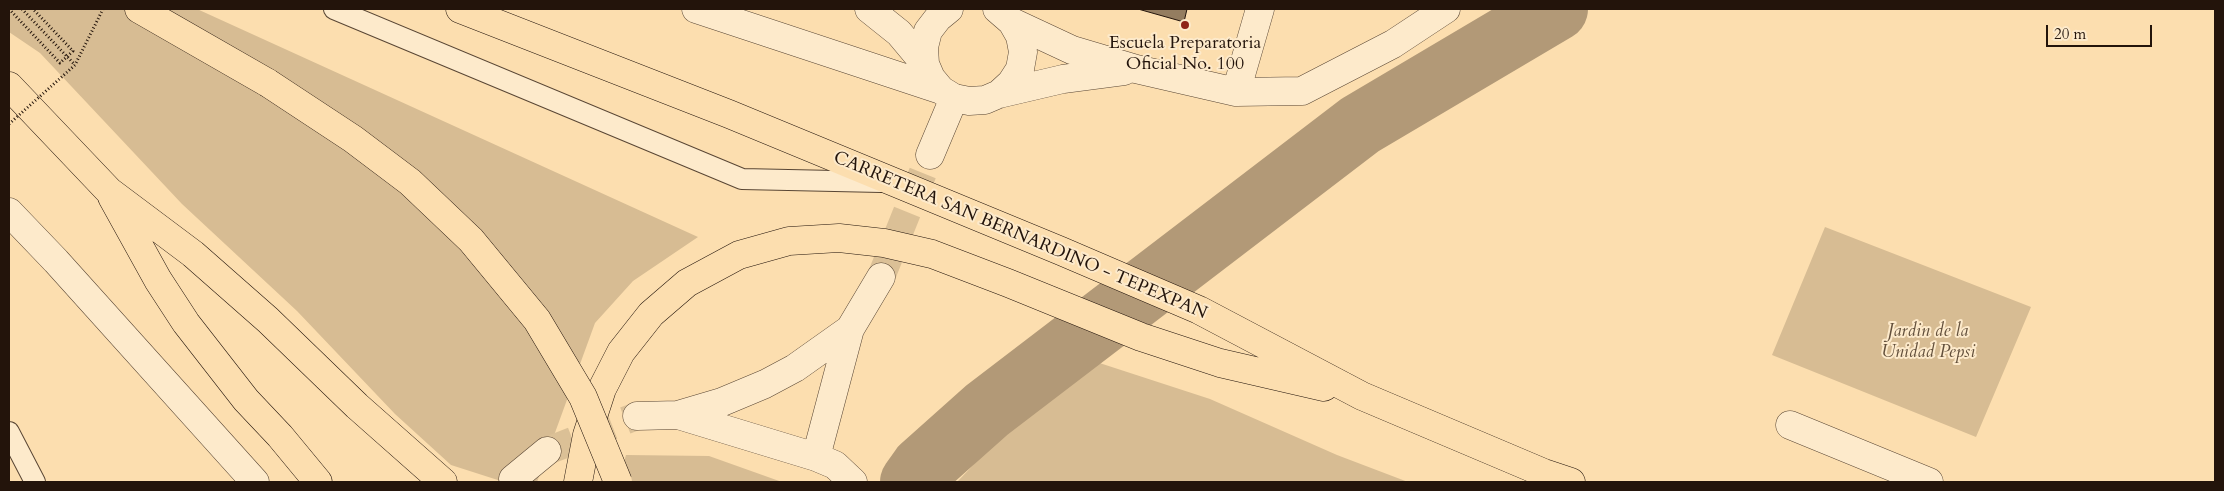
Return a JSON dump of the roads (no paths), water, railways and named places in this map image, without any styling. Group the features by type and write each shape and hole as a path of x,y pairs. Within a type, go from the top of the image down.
{"highway":[{"path":"139,9 268,83 353,139 410,182 471,240 537,320 583,397 618,482"},
{"name":"CARRETERA SAN BERNARDINO - TEPEXPAN","path":"460,9 730,114 1061,251 1199,310 1362,396 1553,478 1571,482"},
{"path":"9,86 110,191 200,260 268,320 357,406 444,482"},
{"path":"110,191 149,266 186,323 246,400 280,436 318,482"},
{"path":"578,482 587,435 599,399 621,352 650,314 686,283 739,255 789,241 839,238 884,243 932,254 1141,337 1220,363 1362,396"}],"street":[{"path":"696,9 969,101 985,100 999,94 1063,79 1136,69"},
{"path":"869,9 899,33 925,64 931,78 948,94"},
{"path":"925,64 924,47 928,31 938,18 949,9"},
{"path":"1236,92 1260,9"},
{"path":"1005,15 1072,50 1136,69 1236,92 1302,91 1392,44 1446,9"},
{"path":"999,94 1011,83 1020,69 1023,52 1020,36 1005,15"},
{"path":"930,155 948,94"},
{"path":"9,212 56,261 255,482"},
{"path":"637,416 678,415 722,402 765,384 795,368 850,329 881,277"},
{"path":"678,415 835,468 850,329"},
{"path":"1790,425 1929,482"},
{"path":"513,479 547,451"}],"lane":[{"path":"334,9 742,179 893,182"},
{"path":"9,432 35,482"}],"waterway":[{"path":"912,482 922,468 987,410 1360,125 1556,9"}],"tunnel":[{"path":"881,277 930,155"},
{"path":"547,451 637,416"}],"place":[{"name":"Escuela Preparatoria Oficial No. 100","path":"1185,25"}],"park label":[{"name":"Jardin de la Unidad Pepsi","path":"1928,342"}]}
